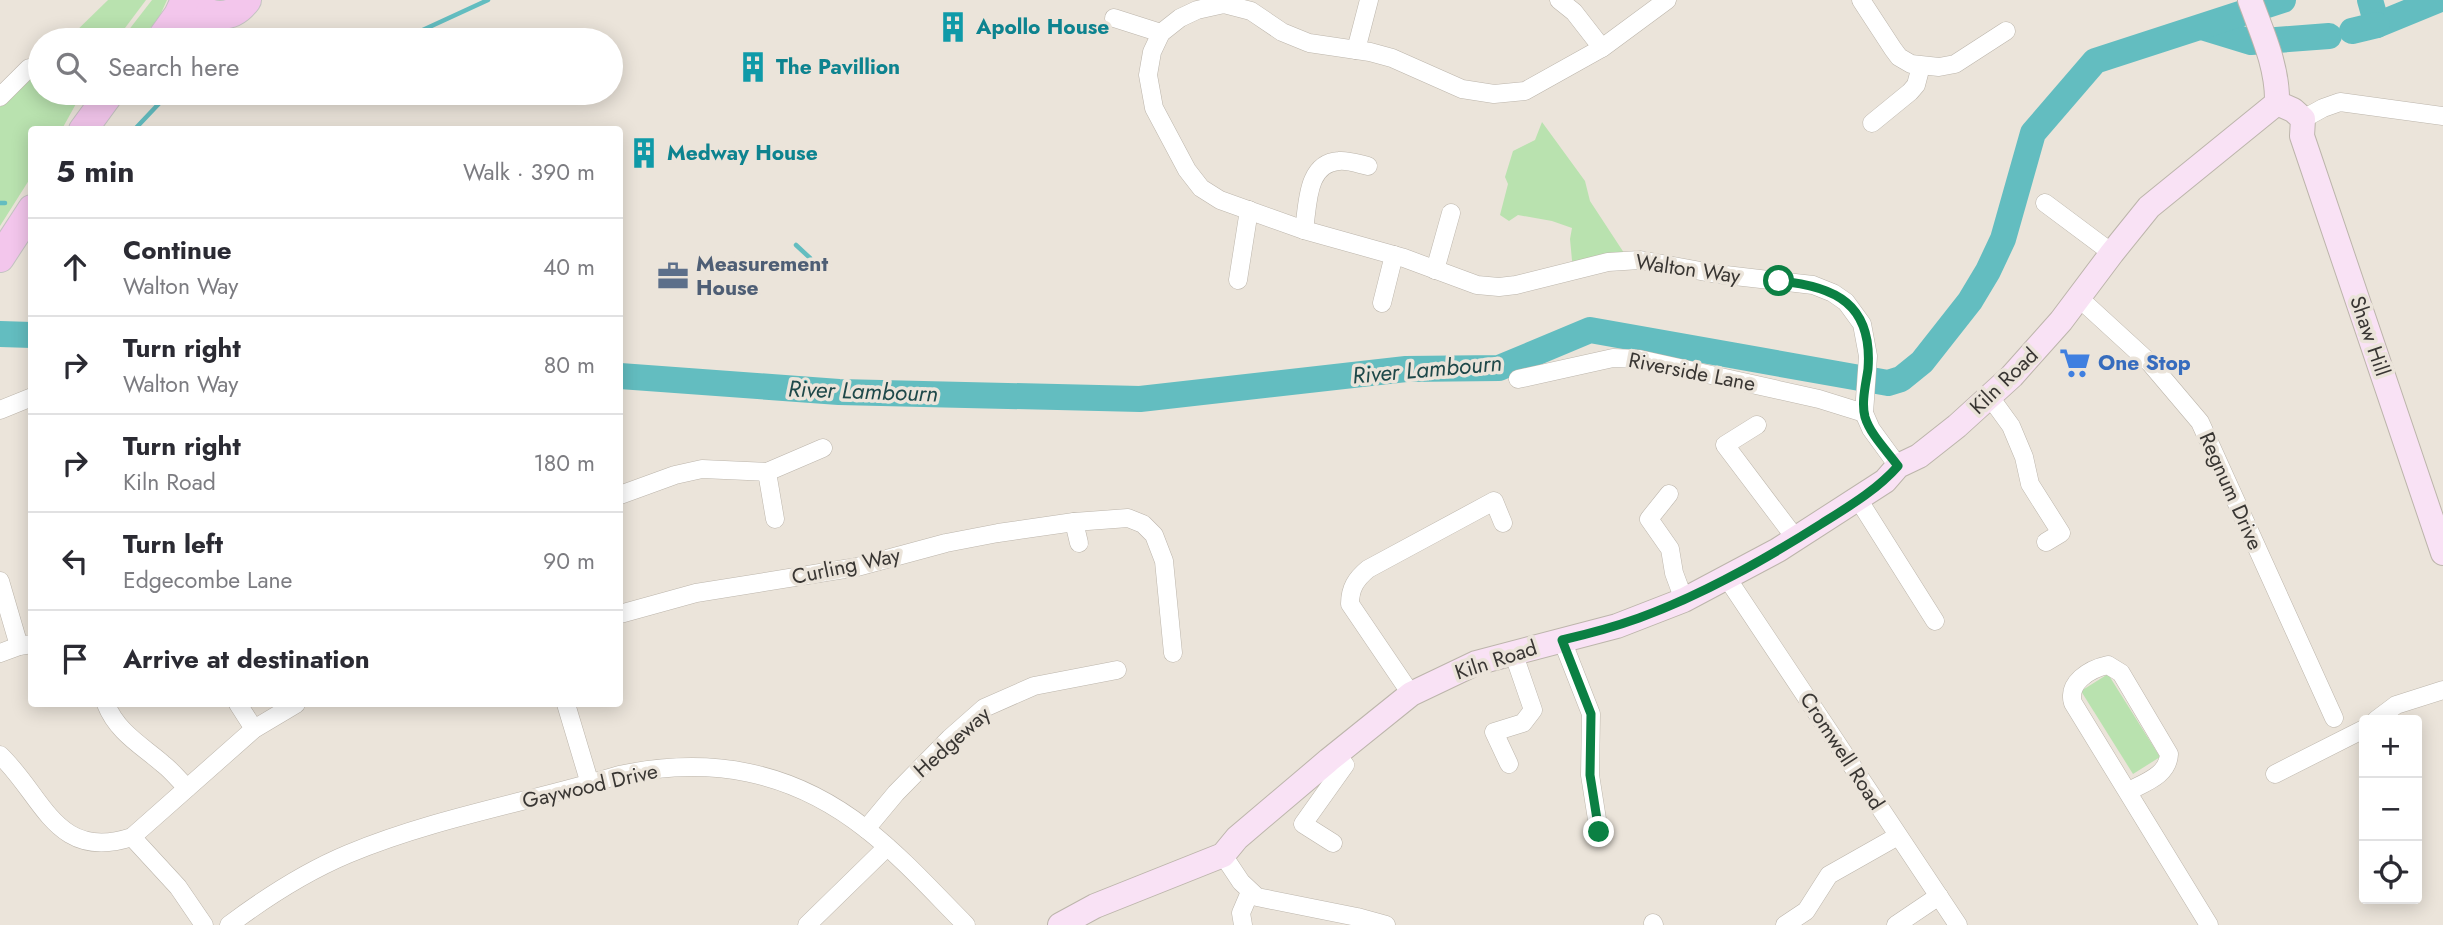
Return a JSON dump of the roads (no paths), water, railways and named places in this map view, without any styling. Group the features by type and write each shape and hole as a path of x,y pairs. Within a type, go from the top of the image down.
{"main road":[{"path":"169,28 185,0"},
{"path":"192,0 200,9 218,16"},
{"path":"200,28 218,16 237,10 247,0"},
{"path":"86,126 101,105"},
{"path":"0,258 28,215"}],"street":[{"path":"1356,50 1369,0"},
{"path":"1559,0 1574,12 1602,47"},
{"path":"1861,0 1899,57 1911,64 1939,67 1961,62 2006,31"},
{"path":"2249,0 2278,84 2277,103 2293,110 2303,119 2340,102 2443,116"},
{"path":"1114,18 1161,33 1180,18 1197,10 1238,4 1282,32 1309,43 1392,58 1462,89 1494,94 1525,90 1602,47 1663,1"},
{"name":"Walton Way","path":"1161,33 1152,52 1148,75 1154,108 1187,170 1201,188 1220,200 1304,230 1394,255 1477,285 1499,287 1628,259 1649,260 1717,274 1813,285 1840,297 1857,316 1867,341 1868,368 1864,409"},
{"path":"1872,123 1895,114 1916,85 1921,66"},
{"path":"12,93 28,69"},
{"name":"Kiln Road","path":"1060,925 1095,906 1223,855 1237,838 1411,694 1453,673 1513,652 1628,622 1684,600 1796,539 1885,481 1898,466 1919,456 1990,397 2030,357 2149,206 2277,103"},
{"name":"Shaw Hill","path":"2303,119 2302,136 2443,553"},
{"path":"1304,230 1313,177 1323,166 1340,161 1368,166"},
{"path":"2045,203 2112,253"},
{"path":"1238,280 1249,211"},
{"path":"1435,270 1451,214"},
{"path":"1382,303 1394,255"},
{"name":"Regnum Drive","path":"2079,298 2150,363 2200,422 2334,718"},
{"name":"Riverside Lane","path":"1518,379 1613,358 1639,359 1864,409"},
{"path":"1990,397 2011,426 2024,457 2023,487 2045,510 2061,533 2046,541"},
{"path":"0,410 28,399"},
{"path":"1864,409 1871,429 1898,466"},
{"path":"1757,425 1725,445 1796,539"},
{"path":"623,494 675,475 702,469 767,472 823,448"},
{"path":"767,472 775,519"},
{"path":"1669,494 1649,519 1670,549 1674,573 1684,600"},
{"path":"1858,499 1936,621"},
{"path":"1411,694 1350,604 1351,589 1355,581 1368,569 1494,501 1503,523"},
{"name":"Curling Way","path":"623,613 696,593 857,567 946,543 1074,522 1128,518 1143,524 1154,535 1164,561 1180,634 1173,653"},
{"path":"1074,522 1079,542"},
{"name":"Cromwell Road","path":"1727,578 1958,925"},
{"path":"0,581 25,645 0,653"},
{"path":"1562,640 1591,714 1590,775 1599,832"},
{"path":"1508,764 1494,732 1523,723 1533,710 1513,652"},
{"path":"2129,791 2164,771 2168,765 2169,754 2120,673 2108,665 2082,677 2072,688 2073,703 2209,925"},
{"name":"Hedgeway","path":"866,829 895,793 984,708 1034,686 1098,682 1117,670"},
{"path":"2383,715 2396,705 2443,690"},
{"path":"107,707 122,731 187,788"},
{"path":"240,707 254,729"},
{"path":"0,755 13,768 42,809 66,832 75,838 96,844 111,843 132,836 254,729 291,707"},
{"path":"567,707 590,783"},
{"path":"2275,774 2359,732"},
{"path":"1333,843 1303,824 1345,765 1336,754"},
{"name":"Gaywood Drive","path":"229,925 293,882 356,850 414,830 590,783 646,769 680,766 728,768 760,775 793,786 834,806 887,847 966,925"},
{"path":"132,836 178,887 204,925"},
{"path":"1785,925 1806,912 1829,875 1898,836"},
{"path":"807,925 887,847"},
{"path":"1223,855 1250,892 1266,901 1357,917 1386,925"},
{"path":"1243,925 1241,913 1250,892"},
{"path":"1896,925 1939,896"}],"waterway":[{"path":"427,28 488,0"},
{"name":"River Lambourn","path":"623,376 839,392 1140,399 1406,369 1499,368 1590,330 1888,383 1901,379 1922,362 1970,301 2003,239 2033,133 2095,61 2283,0"},
{"name":"River Lambourn","path":"2370,0 2377,25 2438,0"},
{"name":"River Lambourn","path":"2352,31 2377,25"},
{"name":"River Lambourn","path":"2202,27 2251,42 2329,36"},
{"path":"138,126 158,105"},
{"path":"0,203 5,203"},
{"path":"796,245 810,258"},
{"name":"River Lambourn","path":"0,334 28,335"}],"place":[{"name":"Apollo House","path":"953,27"},
{"name":"The Pavillion","path":"753,67"},
{"name":"Medway House","path":"644,153"},
{"name":"Measurement House","path":"673,276"},
{"name":"One Stop","path":"2075,363"}]}
